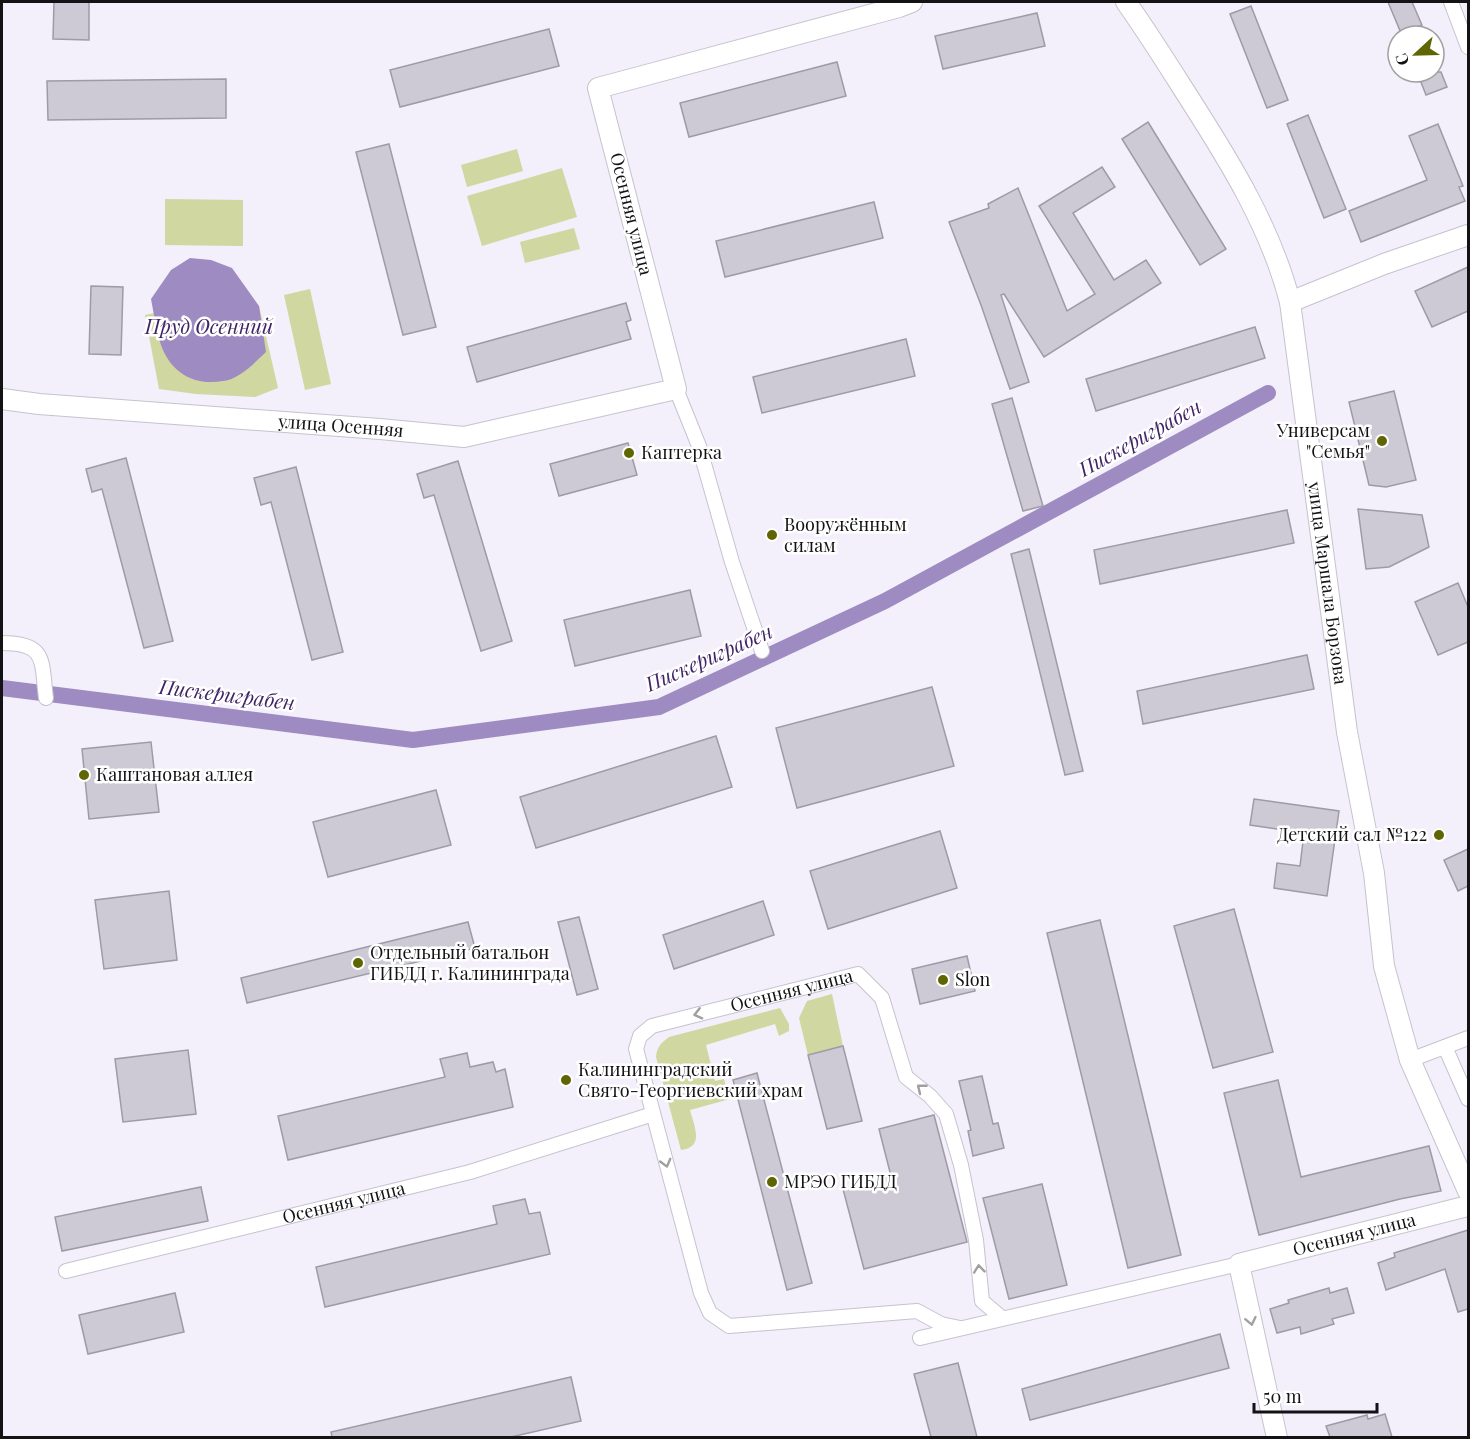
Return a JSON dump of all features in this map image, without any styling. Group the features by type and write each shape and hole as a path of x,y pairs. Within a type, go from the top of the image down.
{"street":[{"name":"Осенняя улица","path":"762,651 732,562 699,446 676,389 598,88 912,2"},
{"name":"улица Маршала Борзова","path":"1126,2 1208,127 1245,190 1275,252 1290,302 1347,732 1374,873 1384,966 1410,1060 1468,1191"},
{"path":"1451,2 1468,47"},
{"path":"1290,302 1384,264 1468,235"},
{"name":"улица Осенняя","path":"2,399 39,404 464,437 676,389"},
{"path":"2,643 20,643 33,649 42,661 45,693"},
{"name":"Осенняя улица","path":"960,1328 941,1324 917,1311 729,1326 710,1313 700,1293 636,1049 640,1036 652,1026 858,974 882,998 906,1077 930,1096 946,1113 961,1165 974,1229 982,1300 1002,1318"},
{"path":"1410,1060 1468,1038"},
{"path":"1445,1047 1468,1099"},
{"name":"Осенняя улица","path":"66,1270 470,1172 653,1114"},
{"name":"Осенняя улица","path":"920,1338 1239,1264 1468,1206"},
{"path":"1239,1264 1277,1437"}],"green space":[{"path":"517,149 523,171 467,187 461,165"},
{"path":"562,168 577,217 482,246 467,196"},
{"path":"165,199 243,200 243,246 165,245"},
{"path":"574,228 580,249 525,263 520,242"},
{"path":"310,289 331,384 305,390 284,295"},
{"name":"Пруд Осенний","path":"198,304 259,306 278,388 255,397 196,394 159,389 145,315"},
{"path":"832,994 843,1046 808,1055 799,1018 807,1001"},
{"path":"780,1008 789,1024 789,1031 779,1036 775,1024 706,1045 715,1081 724,1079 730,1099 690,1110 696,1135 695,1140 693,1145 681,1150 656,1057 660,1045 669,1037"}],"water":[{"name":"Пруд Осенний","path":"190,258 211,260 232,268 259,306 266,352 246,370 229,380 202,381 185,375 177,370 165,355 159,340 151,299 171,270"}],"building":[{"path":"54,2 89,2 89,40 53,39"},
{"path":"1388,2 1412,2 1422,24 1397,24"},
{"path":"1251,6 1288,100 1267,108 1230,14"},
{"path":"1037,13 1045,46 943,69 935,36"},
{"path":"549,29 559,66 400,107 390,70"},
{"path":"837,62 846,96 689,137 680,103"},
{"path":"226,79 226,118 48,120 47,81"},
{"path":"1422,84 1446,84 1447,87 1426,95"},
{"path":"1308,115 1346,209 1324,218 1287,124"},
{"path":"1148,122 1226,249 1200,265 1122,139"},
{"path":"1438,124 1463,186 1459,187 1465,201 1361,242 1349,211 1427,180 1409,136"},
{"path":"389,144 436,327 403,335 356,152"},
{"path":"1102,167 1115,187 1073,213 1114,280 1146,260 1161,283 1044,357 1004,294 1001,295 1029,382 1010,389 949,222 989,208 988,204 1018,188 1067,311 1095,294 1039,206"},
{"path":"874,202 883,238 725,277 716,241"},
{"path":"1468,267 1468,311 1432,327 1415,291"},
{"path":"91,286 123,287 121,355 89,354"},
{"path":"626,303 631,320 626,322 631,339 477,382 467,347"},
{"path":"1255,327 1265,358 1096,411 1086,379"},
{"path":"906,339 915,376 762,413 753,377"},
{"name":"Универсам \"Семья\"","path":"1394,391 1416,480 1386,487 1369,485 1349,402"},
{"path":"1012,398 1043,506 1023,511 992,404"},
{"path":"628,443 637,475 559,496 550,464"},
{"path":"126,458 173,641 144,648 102,489 92,492 86,469"},
{"path":"458,461 512,641 481,651 434,495 424,498 417,474"},
{"path":"296,467 343,652 312,660 271,502 261,505 254,478"},
{"path":"1358,509 1422,515 1429,547 1389,567 1366,569"},
{"path":"1287,510 1294,543 1100,584 1094,550"},
{"path":"1029,549 1083,771 1065,775 1011,554"},
{"path":"1458,583 1468,607 1468,642 1438,655 1415,602"},
{"path":"690,590 701,636 575,666 564,620"},
{"path":"1307,655 1314,689 1143,724 1137,691"},
{"path":"932,687 954,766 797,808 776,728"},
{"path":"716,736 732,787 536,848 520,797"},
{"path":"151,742 159,812 89,819 82,749"},
{"path":"436,790 451,845 328,877 313,822"},
{"path":"1254,799 1339,811 1327,896 1274,888 1277,863 1300,866 1304,833 1250,825"},
{"path":"940,831 957,888 828,929 810,871"},
{"path":"1468,849 1468,886 1458,891 1444,860"},
{"path":"169,891 177,960 104,969 95,900"},
{"path":"763,901 774,935 674,969 663,935"},
{"path":"1234,909 1273,1052 1213,1068 1174,926"},
{"path":"579,917 598,989 577,995 558,922"},
{"path":"1100,920 1181,1255 1128,1268 1047,933"},
{"name":"Отдельный батальон ГИБДД г. Калининграда","path":"468,922 475,948 247,1003 241,978"},
{"path":"967,956 975,991 920,1004 912,969"},
{"path":"843,1046 862,1121 827,1129 808,1055"},
{"path":"188,1050 196,1114 123,1122 115,1059"},
{"path":"467,1053 470,1067 493,1062 496,1072 505,1069 513,1107 288,1160 278,1116 445,1077 440,1059"},
{"name":"МРЭО ГИБДД","path":"757,1073 812,1283 787,1290 733,1080"},
{"path":"982,1076 993,1124 998,1123 1004,1148 973,1156 968,1131 971,1130 959,1081"},
{"path":"1278,1080 1301,1177 1429,1146 1441,1191 1400,1199 1259,1235 1224,1093"},
{"path":"934,1115 967,1242 864,1269 843,1189 891,1176 879,1129"},
{"path":"1042,1184 1067,1285 1009,1299 983,1198"},
{"path":"201,1187 208,1221 62,1251 55,1217"},
{"path":"525,1199 529,1214 540,1212 550,1254 325,1307 316,1267 497,1224 493,1206"},
{"path":"1468,1230 1468,1309 1458,1312 1445,1269 1386,1290 1378,1263 1395,1257 1394,1253"},
{"path":"1329,1288 1330,1293 1347,1288 1354,1313 1332,1319 1334,1324 1301,1334 1300,1327 1277,1333 1270,1309 1289,1303 1288,1300"},
{"path":"175,1293 184,1332 88,1354 79,1315"},
{"path":"1220,1334 1229,1368 1030,1420 1022,1389"},
{"path":"958,1363 977,1437 931,1437 914,1374"},
{"path":"571,1377 581,1421 511,1437 332,1437 331,1432"},
{"path":"1385,1414 1392,1437 1330,1437 1326,1426 1367,1415 1368,1419"}],"waterway":[{"name":"Пискериграбен","path":"2,688 413,740 659,707 885,601 1268,393"}],"place":[{"name":"Универсам \"Семья\"","path":"1382,441"},
{"name":"Каптерка","path":"629,453"},
{"name":"Вооружённым силам","path":"772,535"},
{"name":"Каштановая аллея","path":"84,775"},
{"name":"Детский сал №122","path":"1439,835"},
{"name":"Отдельный батальон ГИБДД г. Калининграда","path":"358,963"},
{"name":"Slon","path":"943,980"},
{"name":"Калининградский Свято-Георгиевский храм","path":"566,1080"},
{"name":"МРЭО ГИБДД","path":"772,1182"}]}
